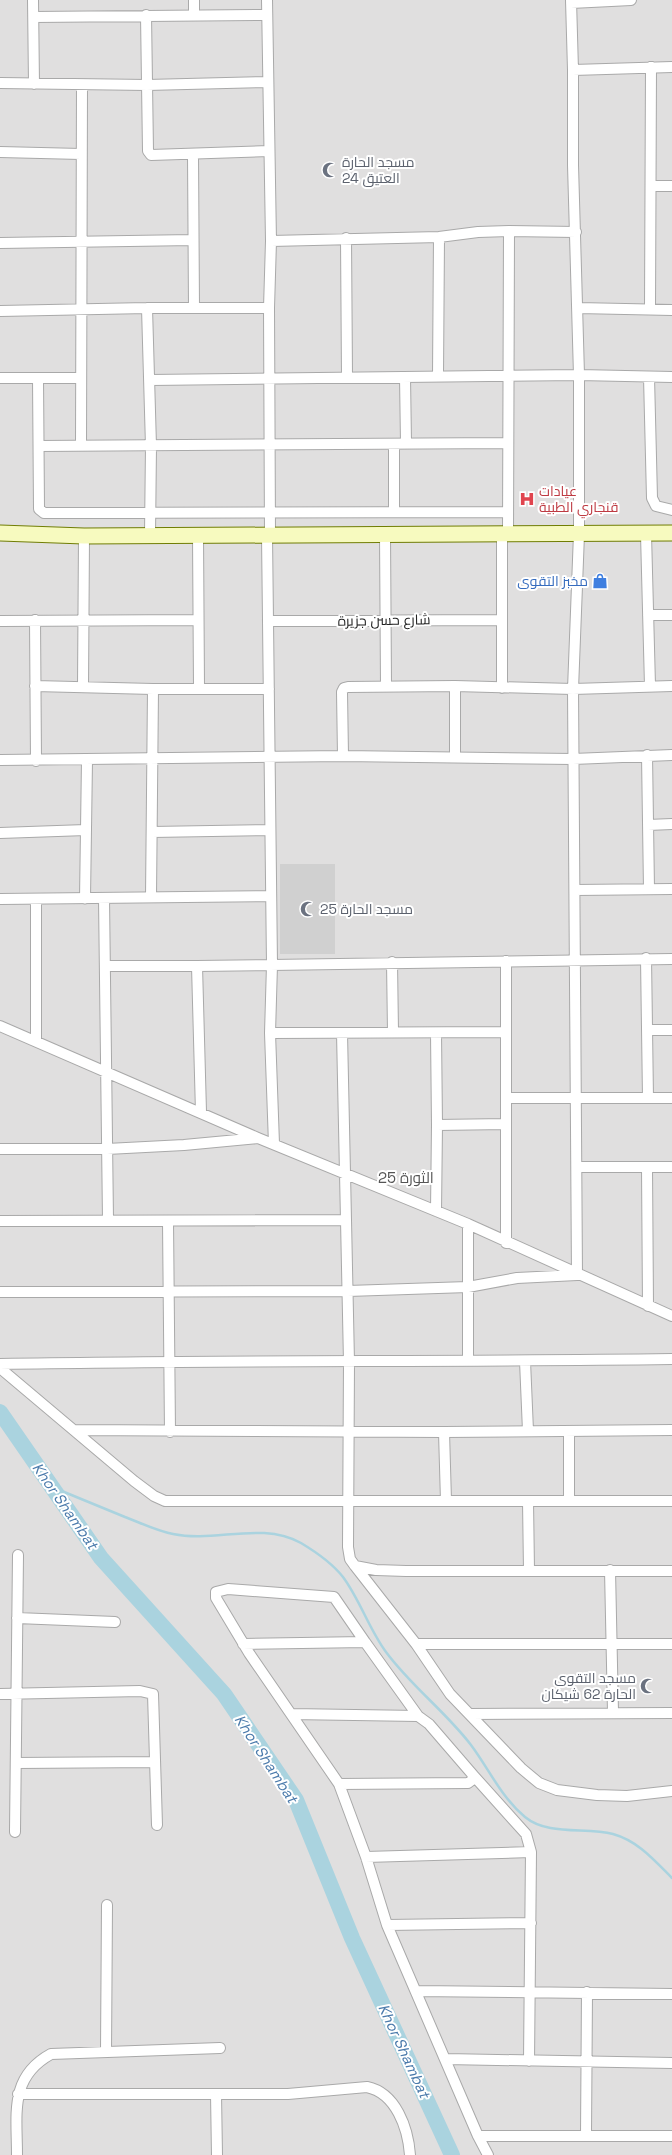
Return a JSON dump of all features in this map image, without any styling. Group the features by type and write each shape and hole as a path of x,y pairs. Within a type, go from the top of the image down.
{"main road":[{"path":"0,534 84,536 672,533"}],"street":[{"path":"34,0 34,84"},
{"path":"194,0 194,15"},
{"path":"266,0 271,241 269,308 270,511 268,621 269,830 272,965 270,1033 274,1144"},
{"path":"577,1275 573,689 579,534 580,375 576,232 572,165 573,70 571,1 631,0"},
{"path":"34,17 194,15 266,16"},
{"path":"146,16 148,151 151,155 193,155 269,151"},
{"path":"650,309 651,67"},
{"path":"573,70 672,67"},
{"path":"0,83 147,85 268,82"},
{"path":"80,445 82,85"},
{"path":"0,152 81,154"},
{"path":"193,155 194,308"},
{"path":"651,186 672,186"},
{"path":"271,241 346,238 439,237 478,232 509,231 576,232"},
{"path":"502,688 501,620 505,534 508,512 507,375 509,231"},
{"path":"438,376 439,237"},
{"path":"346,238 347,376"},
{"path":"0,243 193,240"},
{"path":"0,311 147,308 269,308"},
{"path":"147,308 151,446 150,535"},
{"path":"578,308 672,310"},
{"path":"150,380 347,376 405,377 507,375 672,377"},
{"path":"405,377 406,444"},
{"path":"649,377 652,498 656,506 672,510"},
{"path":"0,378 80,378"},
{"path":"38,378 39,509 41,512 508,512"},
{"path":"39,446 507,443"},
{"path":"394,444 394,511"},
{"path":"385,534 386,686"},
{"path":"646,534 650,686"},
{"path":"198,535 199,688"},
{"path":"83,687 84,536"},
{"path":"648,615 672,615"},
{"name":"شارع حسن جزيرة","path":"268,621 385,619 501,620"},
{"path":"35,620 36,761"},
{"path":"0,621 198,620"},
{"path":"35,686 153,689 269,688"},
{"path":"343,756 344,688 386,686 455,686 573,689 672,686"},
{"path":"455,686 455,757"},
{"path":"151,898 153,689"},
{"path":"647,755 649,889"},
{"path":"0,760 152,760 343,756 573,759 672,755"},
{"path":"85,899 87,760"},
{"path":"648,825 672,824"},
{"path":"0,833 86,830"},
{"path":"152,832 269,830"},
{"path":"575,890 672,890"},
{"path":"0,899 271,896"},
{"path":"104,898 108,1220"},
{"path":"36,899 36,1041"},
{"path":"646,958 648,1098"},
{"path":"106,966 272,965 646,958 672,959"},
{"path":"506,961 506,1243"},
{"path":"392,962 393,1032"},
{"path":"197,966 201,1112"},
{"path":"0,1026 258,1138 468,1224 506,1243 672,1316"},
{"path":"647,1030 672,1030"},
{"path":"436,1032 436,1211"},
{"path":"270,1033 506,1032"},
{"path":"342,1033 344,1172 348,1291 348,1547 350,1559 416,1644 450,1694 526,1772 539,1783 557,1790 597,1795 627,1796 672,1791"},
{"path":"506,1098 672,1098"},
{"path":"437,1125 506,1124"},
{"path":"0,1149 107,1149 184,1145 258,1138"},
{"path":"577,1167 672,1167"},
{"path":"647,1167 648,1306"},
{"path":"0,1221 346,1220"},
{"path":"168,1221 170,1293 170,1432"},
{"path":"468,1224 468,1360"},
{"path":"0,1292 170,1293 348,1291 468,1287 517,1278 577,1275"},
{"path":"0,1364 169,1361 349,1362 672,1359"},
{"path":"525,1361 528,1431"},
{"path":"0,1368 134,1481 154,1496 165,1501 672,1501"},
{"path":"74,1430 170,1432 672,1430"},
{"path":"569,1431 569,1501"},
{"path":"444,1432 446,1501"},
{"path":"528,1501 529,1570"},
{"path":"15,1832 18,1555"},
{"path":"355,1566 388,1571 672,1571"},
{"path":"610,1570 613,1712"},
{"path":"488,2155 478,2136 387,1925 366,1857 339,1784 244,1644 216,1598 216,1592 220,1590 334,1597 418,1716 430,1724 526,1834 531,1852 529,2061"},
{"path":"17,1618 115,1622"},
{"path":"244,1644 365,1642"},
{"path":"416,1644 611,1642 672,1644"},
{"path":"0,1694 147,1691 153,1694 157,1826"},
{"path":"470,1714 613,1712 672,1713"},
{"path":"292,1714 418,1716"},
{"path":"16,1763 155,1762"},
{"path":"339,1784 464,1783 472,1780 473,1775"},
{"path":"366,1857 531,1852"},
{"path":"106,2052 107,1905"},
{"path":"387,1925 531,1922"},
{"path":"416,1991 672,1994"},
{"path":"586,2135 587,1992"},
{"path":"17,2155 18,2094 26,2075 37,2061 51,2054 220,2048"},
{"path":"446,2059 672,2062"},
{"path":"18,2094 288,2094 366,2088 376,2089 388,2098 399,2113 410,2155"},
{"path":"216,2094 217,2155"},
{"path":"478,2136 672,2136"}],"shaded area":[{"path":"0,0 672,0 672,2155 0,2155"},
{"name":"مسجد الحارة 25","path":"280,864 335,864 335,954 280,954"}],"waterway":[{"name":"Khor Shambat","path":"0,1412 101,1558 224,1694 296,1800 352,1938 452,2155"},
{"path":"52,1487 167,1533 189,1536 254,1533 270,1534 285,1537 307,1546 329,1562 339,1572 349,1586 374,1634 386,1652 406,1676 461,1733 478,1754 502,1792 525,1817 534,1823 545,1827 602,1832 622,1837 638,1846 672,1878"}],"place":[{"name":"مسجد الحارة 24 العتيق","path":"330,170"},
{"name":"عيادات قنجاري الطبية","path":"527,499"},
{"name":"مخبز التقوى","path":"600,581"},
{"name":"مسجد الحارة 25","path":"308,909"},
{"name":"مسجد التقوى الحارة 62 شيكان","path":"648,1686"}],"district":[{"name":"الثورة 25","path":"406,1178"}]}
